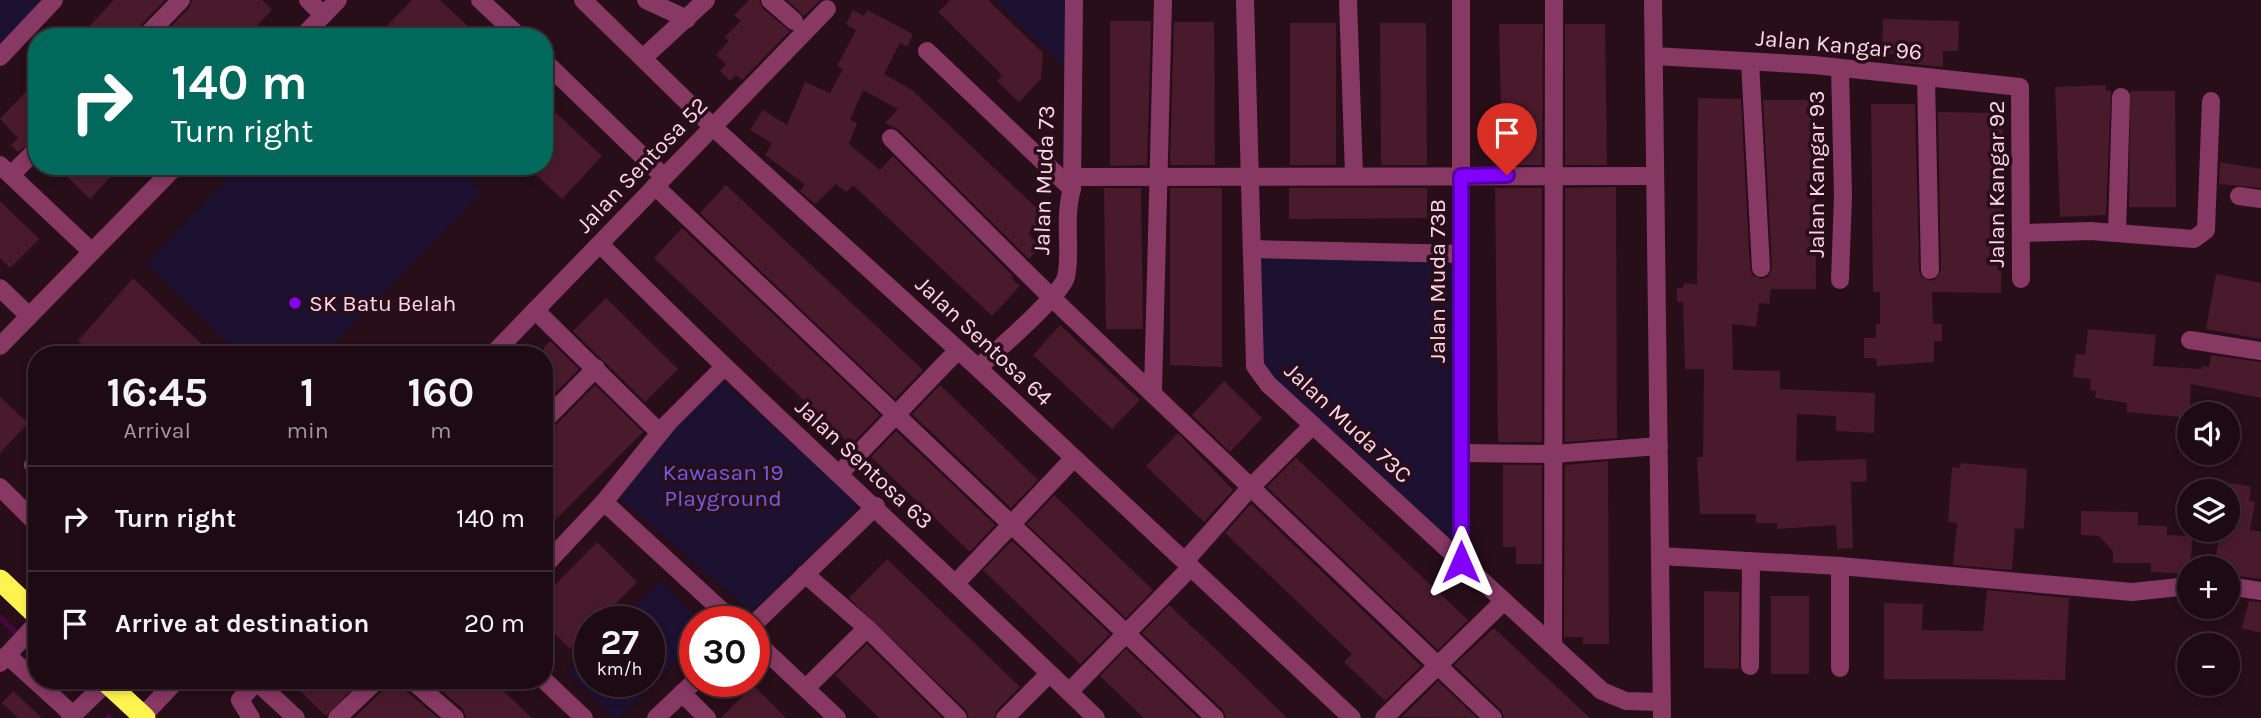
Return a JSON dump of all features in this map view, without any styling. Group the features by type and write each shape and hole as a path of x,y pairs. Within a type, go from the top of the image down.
{"highway":[{"path":"0,580 28,606"},
{"path":"114,689 143,717"}],"street":[{"path":"0,57 54,0"},
{"path":"154,28 181,0"},
{"path":"308,0 323,15"},
{"path":"311,28 338,0"},
{"path":"480,0 510,28"},
{"name":"Jalan Sentosa 64","path":"583,0 713,127 978,368 1352,718"},
{"path":"646,0 687,19"},
{"path":"644,57 706,0"},
{"path":"770,0 794,20"},
{"name":"Jalan Muda 73","path":"978,368 1052,297 1066,278 1066,208 1072,183 1074,0"},
{"path":"1153,391 1163,0"},
{"name":"Jalan Muda 73C","path":"1245,0 1252,341 1255,366 1268,384 1602,691 1626,701 1662,710"},
{"path":"1348,0 1354,175"},
{"name":"Jalan Muda 73B","path":"1461,0 1461,562"},
{"path":"1553,646 1554,0"},
{"path":"1653,0 1662,710"},
{"name":"Jalan Sentosa 52","path":"501,346 827,9"},
{"path":"927,51 1072,183 1248,175 1655,176"},
{"name":"Jalan Kangar 96","path":"1654,56 1840,68 2020,87"},
{"path":"1750,62 1761,268"},
{"name":"Jalan Kangar 93","path":"1840,68 1843,196 1840,280"},
{"path":"553,70 660,182 896,415 1215,718"},
{"path":"1926,78 1930,270"},
{"name":"Jalan Kangar 92","path":"2020,87 2023,233 2021,279"},
{"path":"2117,233 2121,97"},
{"path":"2023,233 2117,233 2194,239 2201,236 2206,230 2211,101"},
{"path":"891,138 1250,488 1493,718"},
{"path":"28,155 5,170 92,252"},
{"path":"0,346 167,175"},
{"path":"2239,196 2261,199"},
{"name":"Jalan Sentosa 63","path":"600,244 723,368 876,506 1048,676 1096,718"},
{"path":"1252,250 1461,254"},
{"path":"0,288 29,316"},
{"path":"535,310 660,432"},
{"path":"2190,340 2261,351"},
{"path":"840,473 958,350"},
{"path":"553,412 596,368"},
{"path":"553,554 604,502 660,432 723,368"},
{"path":"1069,692 1127,635 1250,488 1313,425"},
{"path":"1462,453 1554,454 1659,446"},
{"path":"955,584 1074,458"},
{"path":"0,487 28,515"},
{"path":"604,502 717,606"},
{"path":"770,608 876,506"},
{"path":"1660,556 1840,566 2132,592 2177,587"},
{"path":"1750,666 1751,562"},
{"path":"1840,566 1840,668"},
{"path":"805,574 867,628 958,718"},
{"path":"2240,588 2261,591"},
{"path":"1384,718 1504,601"},
{"path":"807,687 867,628"},
{"path":"28,633 3,659 28,680"},
{"path":"770,654 837,718"},
{"path":"1005,718 1048,676"},
{"path":"38,689 71,717 98,689"},
{"path":"143,717 169,689"},
{"path":"250,689 240,700 251,718"},
{"path":"265,689 296,718"},
{"path":"337,718 368,689"},
{"path":"423,689 455,718"},
{"path":"553,689 584,718"},
{"path":"656,718 679,696"},
{"path":"694,697 707,718"}],"green space":[{"path":"0,0 54,0 0,57"},
{"path":"994,0 1070,0 1071,72"},
{"path":"231,175 465,175 482,192 332,346 231,346 146,263"},
{"path":"1252,249 1461,254 1461,562 1255,366"},
{"name":"Kawasan 19 Playground","path":"718,377 860,505 757,606 744,606 611,490"},
{"path":"660,581 686,606 679,606 679,656 665,671 665,606 635,606"},
{"path":"574,666 574,680 567,673"},
{"path":"593,697 639,697 619,718 615,718"}],"building":[{"path":"114,0 165,0 138,28 88,28"},
{"path":"192,0 262,0 272,10 255,28 170,28 189,8"},
{"path":"412,0 440,0 470,28 385,28"},
{"path":"749,0 759,0 763,9 790,31 742,80 736,75 730,81 720,71 726,64 716,55 729,41 725,37 741,21 734,15"},
{"path":"787,0 820,0 804,16"},
{"path":"950,0 988,0 1043,53 1041,79 1019,102 997,81 1002,75 938,12"},
{"path":"853,10 864,16 867,10 913,34 907,47 900,43 884,74 912,90 1045,216 1028,234 1041,246 1029,259 899,130 885,123 898,109 863,90 850,120 857,123 849,144 880,170 893,156 1020,286 992,316 853,185 846,192 836,184 815,204 800,191 805,184 765,155 772,143 750,130 763,110 787,125 805,82 830,93 843,69 837,66 856,30 846,24"},
{"path":"1883,19 1959,21 1958,51 1943,51 1943,67 1895,62 1895,54 1882,54"},
{"path":"1110,21 1151,21 1147,165 1110,166"},
{"path":"1174,22 1214,22 1215,165 1170,165"},
{"path":"1290,23 1336,23 1336,165 1290,165"},
{"path":"1380,23 1426,23 1427,165 1381,165"},
{"path":"1499,24 1543,24 1542,165 1502,165"},
{"path":"1565,24 1605,24 1607,165 1565,165"},
{"path":"2106,85 2106,91 2111,91 2106,215 2060,217 2055,87"},
{"path":"28,89 28,145 18,152 11,145 18,138 0,119"},
{"path":"2130,91 2175,91 2176,207 2129,207"},
{"path":"1698,98 1741,99 1750,269 1752,275 1761,279 1768,277 1772,267 1763,100 1815,100 1816,289 1771,289 1769,304 1759,303 1756,327 1732,324 1733,370 1780,371 1780,389 1875,393 1874,433 1836,431 1836,416 1797,414 1796,461 1866,459 1867,481 1851,482 1853,548 1837,549 1836,525 1777,529 1777,523 1756,523 1756,514 1700,514 1697,457 1703,457 1704,369 1685,369 1683,302 1677,302 1677,288 1683,288 1684,283 1697,284"},
{"path":"1871,104 1915,104 1919,270 1921,276 1930,281 1936,279 1941,270 1938,112 2003,113 2001,293 1932,292 1933,324 1942,324 1942,341 1934,341 1934,362 1877,366 1876,358 1864,358 1864,338 1876,338 1876,324 1880,324 1880,292 1873,292"},
{"path":"556,113 602,156 562,199 537,175 553,175 553,116"},
{"path":"2220,162 2261,169 2261,188 2219,184"},
{"path":"65,175 113,175 90,199"},
{"path":"726,185 923,370 895,399 700,213"},
{"path":"1616,187 1617,438 1565,442 1565,188"},
{"path":"1104,188 1141,188 1143,329 1106,329"},
{"path":"1170,188 1222,188 1222,367 1170,365"},
{"path":"1289,188 1427,188 1427,218 1289,219"},
{"path":"1495,188 1542,188 1542,442 1498,442"},
{"path":"0,201 39,239 10,268 0,258"},
{"path":"682,228 880,415 851,445 654,258"},
{"path":"2216,274 2261,283 2261,339 2206,329"},
{"path":"133,278 204,346 83,346 78,341"},
{"path":"606,298 678,369 645,402 573,331"},
{"path":"1060,325 1140,400 1112,429 1033,355"},
{"path":"2088,329 2156,335 2153,366 2202,369 2202,366 2209,367 2211,355 2261,362 2261,398 2191,384 2190,402 2177,402 2177,417 2127,412 2127,403 2095,398 2096,391 2090,390 2091,379 2073,377 2076,354 2085,355"},
{"path":"550,341 579,369 553,395 553,346 545,346"},
{"path":"1224,381 1262,418 1230,452 1192,415"},
{"path":"595,385 643,432 553,522 553,428"},
{"path":"940,385 1038,480 1011,508 912,414"},
{"path":"0,397 28,423 0,453"},
{"path":"896,431 995,525 970,552 871,457"},
{"path":"1178,433 1233,490 1204,522 1146,466"},
{"path":"1296,458 1468,620 1438,650 1267,487"},
{"path":"1608,461 1609,644 1583,644 1583,637 1564,637 1565,465"},
{"path":"1961,463 2027,469 2024,529 2015,528 2012,570 1953,565 1957,523 1948,522 1952,467 1960,468"},
{"path":"1503,465 1542,465 1542,564 1516,564 1516,547 1503,547"},
{"path":"2240,485 2251,487 2249,501 2255,502 2250,530 2261,532 2261,579 2240,576 2240,556 2216,556 2218,542 2240,542"},
{"path":"1054,495 1153,590 1126,618 1027,524"},
{"path":"1251,504 1421,666 1385,701 1344,662 1352,654 1225,533"},
{"path":"2081,511 2138,512 2138,525 2167,526 2167,535 2177,535 2177,542 2192,542 2191,556 2177,556 2177,573 2151,572 2151,563 2113,563 2113,551 2099,536 2081,535"},
{"path":"1012,541 1110,634 1080,664 983,570"},
{"path":"597,542 637,582 613,606 574,606 574,645 570,649 553,632 553,587"},
{"path":"887,559 1020,687 997,710 994,718 969,718 966,710 849,598"},
{"path":"1987,590 2069,598 2065,680 1884,679 1884,603 1923,604 1922,630 1983,631"},
{"path":"1704,591 1739,592 1739,669 1704,668"},
{"path":"1771,596 1809,596 1809,674 1771,674"},
{"path":"2249,601 2261,602 2261,633 2242,628"},
{"path":"1169,605 1287,718 1226,718 1223,710 1142,633"},
{"path":"1494,628 1590,718 1504,718 1501,710 1454,665"},
{"path":"867,644 942,718 879,718 835,675"},
{"path":"1126,649 1198,718 1144,718 1100,676"},
{"path":"1438,681 1477,718 1402,717"},
{"path":"298,689 352,689 326,716"},
{"path":"384,689 405,689 438,718 354,718"},
{"path":"439,689 501,689 532,718 466,718 463,709"},
{"path":"13,691 42,718 18,718 2,703"},
{"path":"741,697 765,697 786,718 721,718"}],"waterway":[{"path":"0,617 17,634"}],"place":[{"name":"SK Batu Belah","path":"295,303"}],"route":[{"path":"1461,562 1461,176 1507,175"}]}
